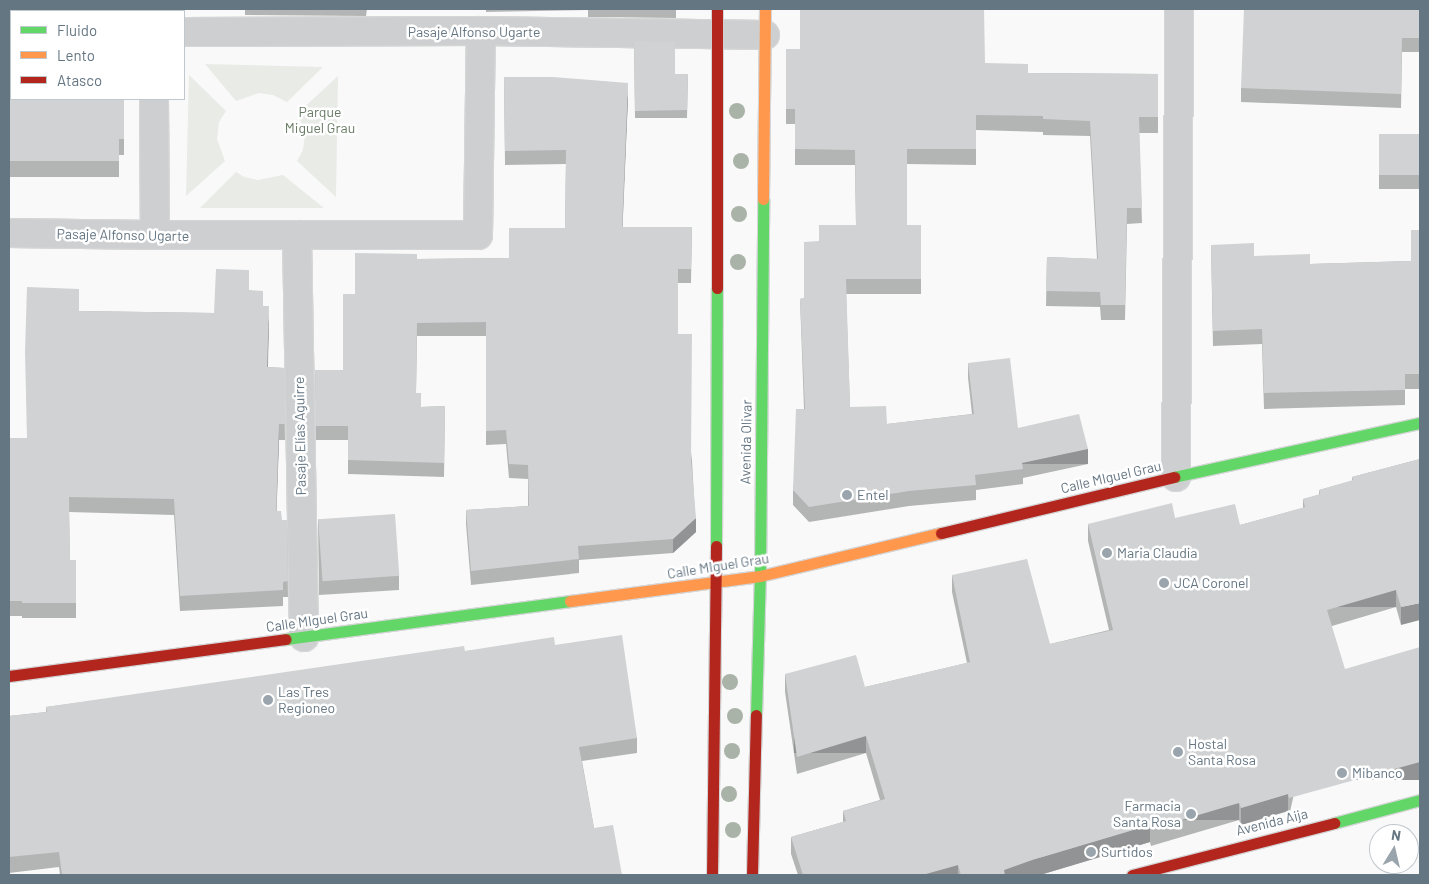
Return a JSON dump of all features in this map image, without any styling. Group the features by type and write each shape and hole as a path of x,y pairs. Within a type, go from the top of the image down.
{"street":[{"path":"1176,477 1178,9"},
{"path":"712,875 716,583 716,21"},
{"name":"Pasaje Alfonso Ugarte","path":"185,32 481,32 716,21 765,22"},
{"name":"Avenida Olivar","path":"752,875 760,576 765,22"},
{"name":"Pasaje Alfonso Ugarte","path":"9,233 154,235 478,234 481,32"},
{"path":"154,100 154,235"},
{"name":"Pasaje Elías Aguirre","path":"297,235 304,637"},
{"name":"Calle MIguel Grau","path":"9,676 760,576 1176,477 1420,423"},
{"name":"Avenida Aija","path":"1132,875 1192,867 1420,800"}],"green space":[{"name":"Parque Miguel Grau","path":"205,64 323,67 287,102 273,95 259,93 236,101"},
{"path":"189,75 226,111 219,122 217,139 225,161 186,196"},
{"name":"Parque Miguel Grau","path":"338,76 336,197 297,161 303,150 305,134 298,113"},
{"name":"Parque Miguel Grau","path":"236,172 244,177 258,180 283,175 324,208 200,208"}],"building":[{"path":"9,9 22,9 10,10 10,100 124,100 124,139 119,139 119,161 9,161"},
{"path":"82,9 124,9 124,10"},
{"path":"800,9 984,9 985,63 1028,64 1028,73 1158,74 1158,117 1139,117 1142,208 1127,208 1125,305 1101,305 1100,292 1046,291 1047,257 1098,259 1090,121 1043,119 1043,116 976,115 976,149 907,149 907,225 921,225 921,279 846,279 850,407 886,406 887,424 974,414 968,363 1010,358 1018,428 1079,414 1088,449 1022,463 1023,469 975,475 976,485 909,491 809,507 793,490 796,409 805,409 800,299 804,298 804,242 819,241 819,225 856,225 855,150 795,149 795,109 786,109 786,49 800,49"},
{"path":"1244,9 1420,9 1420,38 1402,38 1401,94 1241,88"},
{"path":"634,41 675,42 675,74 688,74 687,110 635,111"},
{"path":"504,77 553,77 628,83 622,227 692,227 691,269 678,269 678,334 692,334 691,460 696,518 673,539 578,546 579,559 471,571 466,510 529,506 528,465 509,464 506,430 486,431 486,322 417,323 416,393 421,393 421,407 445,406 444,463 348,460 348,426 316,426 315,370 343,370 343,294 355,294 355,253 417,254 417,259 509,258 509,228 565,228 566,150 505,151"},
{"path":"1379,134 1420,134 1420,175 1379,175"},
{"path":"1411,230 1420,230 1420,374 1405,374 1405,390 1264,393 1262,329 1213,331 1211,245 1254,243 1254,256 1310,254 1310,264 1411,261"},
{"path":"216,269 249,270 249,290 263,291 263,306 269,306 267,367 284,368 285,424 279,424 276,511 281,511 282,520 287,520 288,581 283,582 283,590 180,596 174,499 69,497 70,560 76,560 76,603 22,603 22,601 9,601 9,438 27,438 25,352 27,287 79,289 79,311 214,313"},
{"path":"1420,459 1420,603 1401,607 1396,590 1327,610 1345,669 1420,647 1420,762 1289,798 1288,794 1241,808 1239,803 1151,829 1150,825 1032,860 1004,870 1005,875 961,875 958,865 922,875 803,875 791,837 846,821 843,811 885,799 866,736 797,757 785,674 856,655 865,687 970,662 952,575 1027,559 1050,644 1113,630 1088,524 1172,503 1175,518 1235,504 1240,525 1305,507 1303,499 1320,494 1319,490 1353,480 1352,477"},
{"path":"395,514 399,576 323,581 318,519"},
{"path":"622,635 637,738 579,747 594,828 613,825 622,875 62,875 59,852 9,857 9,716 47,712 46,707 464,646 465,651 554,637 555,645"}],"traffic: fast":[{"path":"756,715 760,576 763,199"},
{"path":"716,546 717,288"},
{"path":"1174,477 1420,423"},
{"path":"286,639 570,601"},
{"path":"1334,823 1420,800"}],"traffic: slow":[{"path":"763,199 765,9"},
{"path":"570,601 760,576 941,533"}],"traffic: jam":[{"path":"717,9 717,288"},
{"path":"941,533 1174,477"},
{"path":"712,875 716,546"},
{"path":"9,676 286,639"},
{"path":"752,875 756,715"},
{"path":"1132,875 1334,823"}],"place":[{"name":"Entel","path":"847,495"},
{"name":"Maria Claudia","path":"1107,553"},
{"name":"JCA Coronel","path":"1164,583"},
{"name":"Las Tres Regioneo","path":"268,700"},
{"name":"Hostal Santa Rosa","path":"1178,752"},
{"name":"Mibanco","path":"1342,773"},
{"name":"Farmacia Santa Rosa","path":"1191,814"},
{"name":"Surtidos","path":"1091,852"}]}
